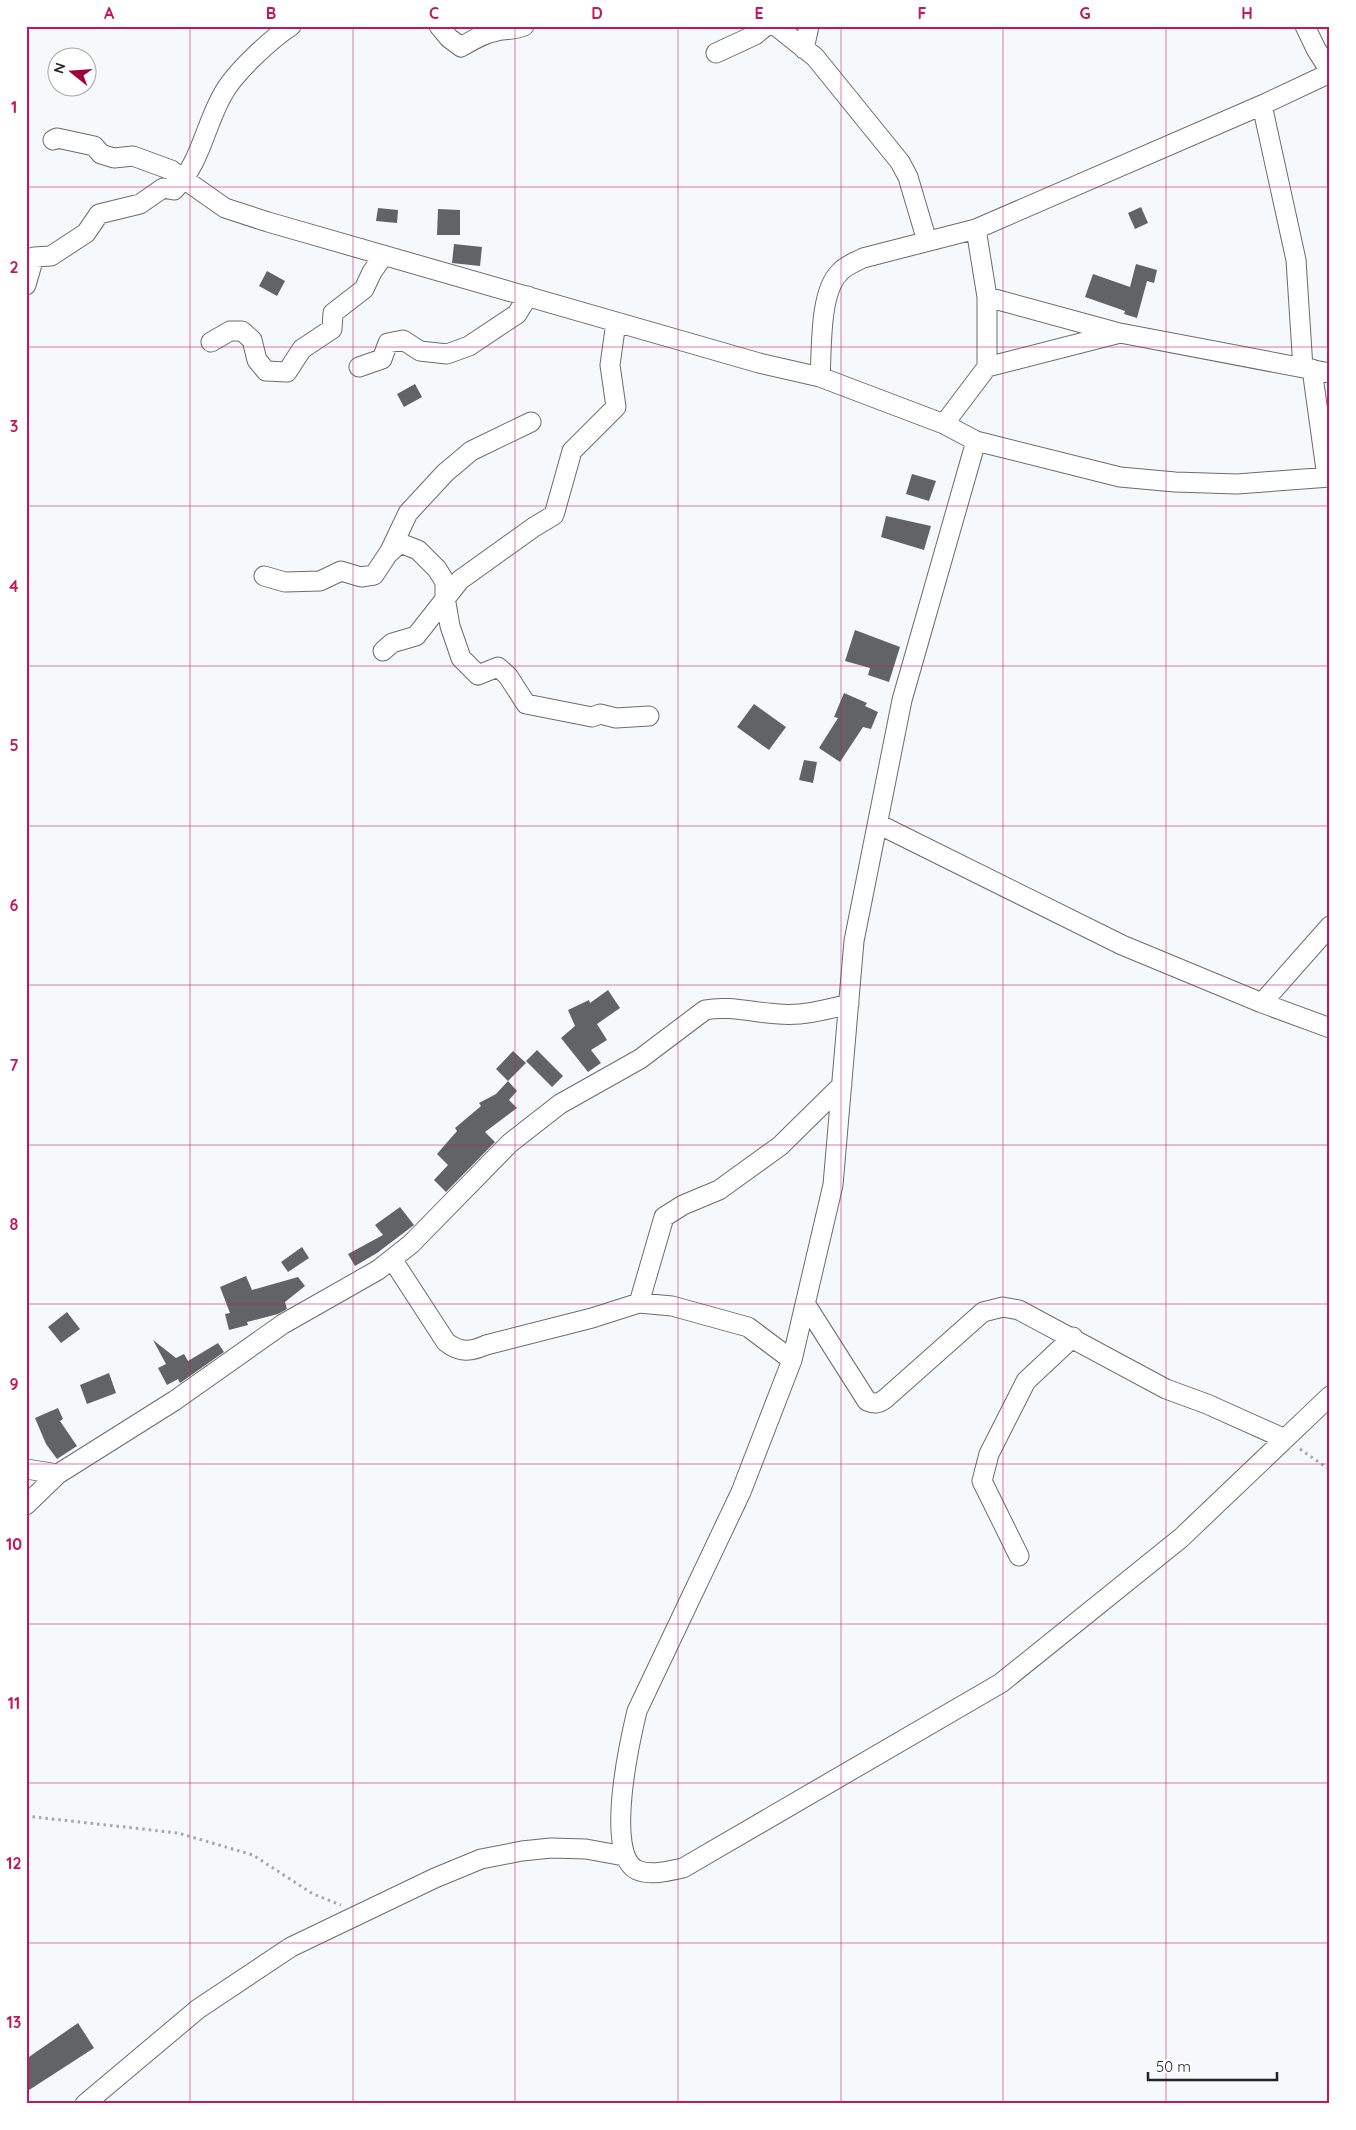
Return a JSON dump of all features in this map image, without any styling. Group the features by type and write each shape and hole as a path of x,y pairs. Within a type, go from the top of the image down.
{"street":[{"path":"26,285 34,257 51,256 86,233 99,214 140,204 163,188 174,190 184,180 199,151 223,94 243,68 291,26"},
{"path":"439,26 449,38 461,46 482,35 498,31 515,30 524,26"},
{"path":"716,53 755,35 766,26"},
{"path":"776,26 815,57 900,162 908,177 927,242"},
{"path":"804,49 809,26"},
{"path":"820,377 826,300 832,284 840,272 864,258 976,229 1262,105 1330,72 1305,26"},
{"path":"53,140 58,138 94,146 101,154 114,158 133,156 171,170 225,208 759,363 820,377 944,424 976,441 1120,477 1175,482 1237,484 1328,477 1315,370 1296,260 1262,105"},
{"path":"944,424 987,366 987,297 976,229"},
{"path":"211,342 230,331 242,331 252,340 257,360 266,370 287,372 302,349 332,328 333,313 364,289 372,272 384,255"},
{"path":"359,368 382,359 388,343 403,340 420,351 447,354 469,346 518,314 528,296"},
{"path":"987,297 1120,334 1315,370"},
{"path":"383,651 392,643 416,636 460,580 534,527 554,515 572,451 616,407 610,365 616,322"},
{"path":"987,366 1120,334"},
{"path":"264,576 285,582 320,581 341,571 361,577 374,575 388,554 408,513 445,473 471,451 531,422"},
{"path":"976,441 902,700 854,941 833,1185 806,1305 792,1360 741,1492 637,1711 628,1750 620,1828 624,1856 629,1865 637,1870 657,1873 683,1868 1001,1683 1182,1538 1330,1396"},
{"path":"388,554 400,543 418,550 437,569 445,582 445,597 450,626 461,658 478,675 498,667 508,676 526,704 592,717 600,714 616,718 648,716"},
{"path":"878,824 1122,945 1262,1003 1330,1028"},
{"path":"1262,1003 1330,926"},
{"path":"26,1505 58,1474 174,1401 283,1324 378,1270 410,1244 510,1143 560,1104 640,1059 705,1010 714,1008 741,1009 778,1014 807,1014 849,1004"},
{"path":"639,1303 664,1217 682,1205 719,1190 780,1146 842,1085"},
{"path":"392,1259 446,1342 455,1349 465,1351 592,1318 639,1303 672,1306 748,1327 792,1360"},
{"path":"806,1305 867,1401 874,1404 880,1403 885,1399 983,1312 994,1308 1019,1310 1073,1337 1166,1389 1207,1404 1285,1439"},
{"path":"1018,1556 982,1481 989,1454 1026,1381 1073,1337"},
{"path":"26,1469 58,1474"},
{"path":"85,2104 198,2009 291,1947 435,1878 481,1860 522,1851 551,1848 586,1849 624,1856"}],"path":[{"path":"1285,1439 1330,1470"},
{"path":"26,1816 178,1833 253,1856 313,1894 362,1913"}],"building":[{"path":"1141,207 1148,223 1135,229 1128,213"},
{"path":"378,208 398,210 397,223 376,221"},
{"path":"438,209 460,210 460,235 437,235"},
{"path":"454,244 482,247 480,266 452,263"},
{"path":"1136,264 1157,270 1154,283 1147,281 1137,318 1124,314 1125,311 1085,297 1093,274 1130,287"},
{"path":"267,271 285,281 277,296 259,286"},
{"path":"415,384 422,397 404,407 397,394"},
{"path":"912,474 936,481 929,501 906,494"},
{"path":"886,516 931,526 924,550 881,537"},
{"path":"855,630 900,647 889,682 868,675 870,668 845,661"},
{"path":"844,693 867,703 865,706 878,712 871,729 863,727 840,762 819,748 838,718 834,717"},
{"path":"754,704 786,727 769,750 737,727"},
{"path":"804,760 817,762 813,783 799,780"},
{"path":"608,990 620,1008 597,1024 607,1040 591,1050 601,1063 588,1072 561,1038 575,1026 568,1010 589,1000 590,1003"},
{"path":"537,1050 563,1076 552,1087 526,1061"},
{"path":"513,1051 526,1063 508,1081 496,1069"},
{"path":"508,1081 517,1091 509,1100 517,1108 485,1132 495,1142 446,1192 434,1180 448,1165 437,1154 457,1131 455,1128 481,1106 479,1103 496,1094"},
{"path":"400,1207 414,1225 377,1253 355,1266 348,1254 383,1235 375,1225"},
{"path":"302,1247 309,1258 288,1272 281,1262"},
{"path":"246,1276 252,1290 298,1277 305,1286 285,1302 287,1309 278,1314 247,1322 248,1325 229,1330 225,1314 230,1313 220,1287"},
{"path":"67,1312 80,1329 61,1343 48,1327"},
{"path":"153,1340 176,1358 184,1354 188,1361 218,1343 224,1352 180,1383 178,1379 167,1385 158,1368 166,1364"},
{"path":"109,1373 116,1393 87,1404 80,1385"},
{"path":"58,1408 63,1419 60,1421 77,1446 57,1459 46,1444 35,1418"},
{"path":"78,2023 94,2048 26,2092 26,2059"}]}
